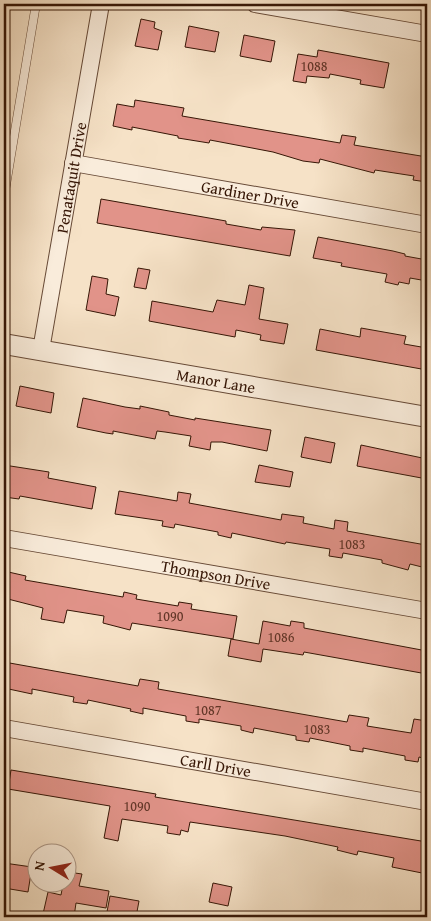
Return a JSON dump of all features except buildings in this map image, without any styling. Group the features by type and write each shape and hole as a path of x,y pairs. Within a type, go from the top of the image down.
{"street":[{"name":"Penataquit Drive","path":"41,350 101,4"},
{"path":"256,4 427,34"},
{"name":"Gardiner Drive","path":"73,163 427,225"},
{"name":"Manor Lane","path":"4,344 427,417"},
{"name":"Thompson Drive","path":"4,538 427,611"},
{"name":"Carll Drive","path":"4,728 427,802"}],"lane":[{"path":"4,197 36,4"}]}
